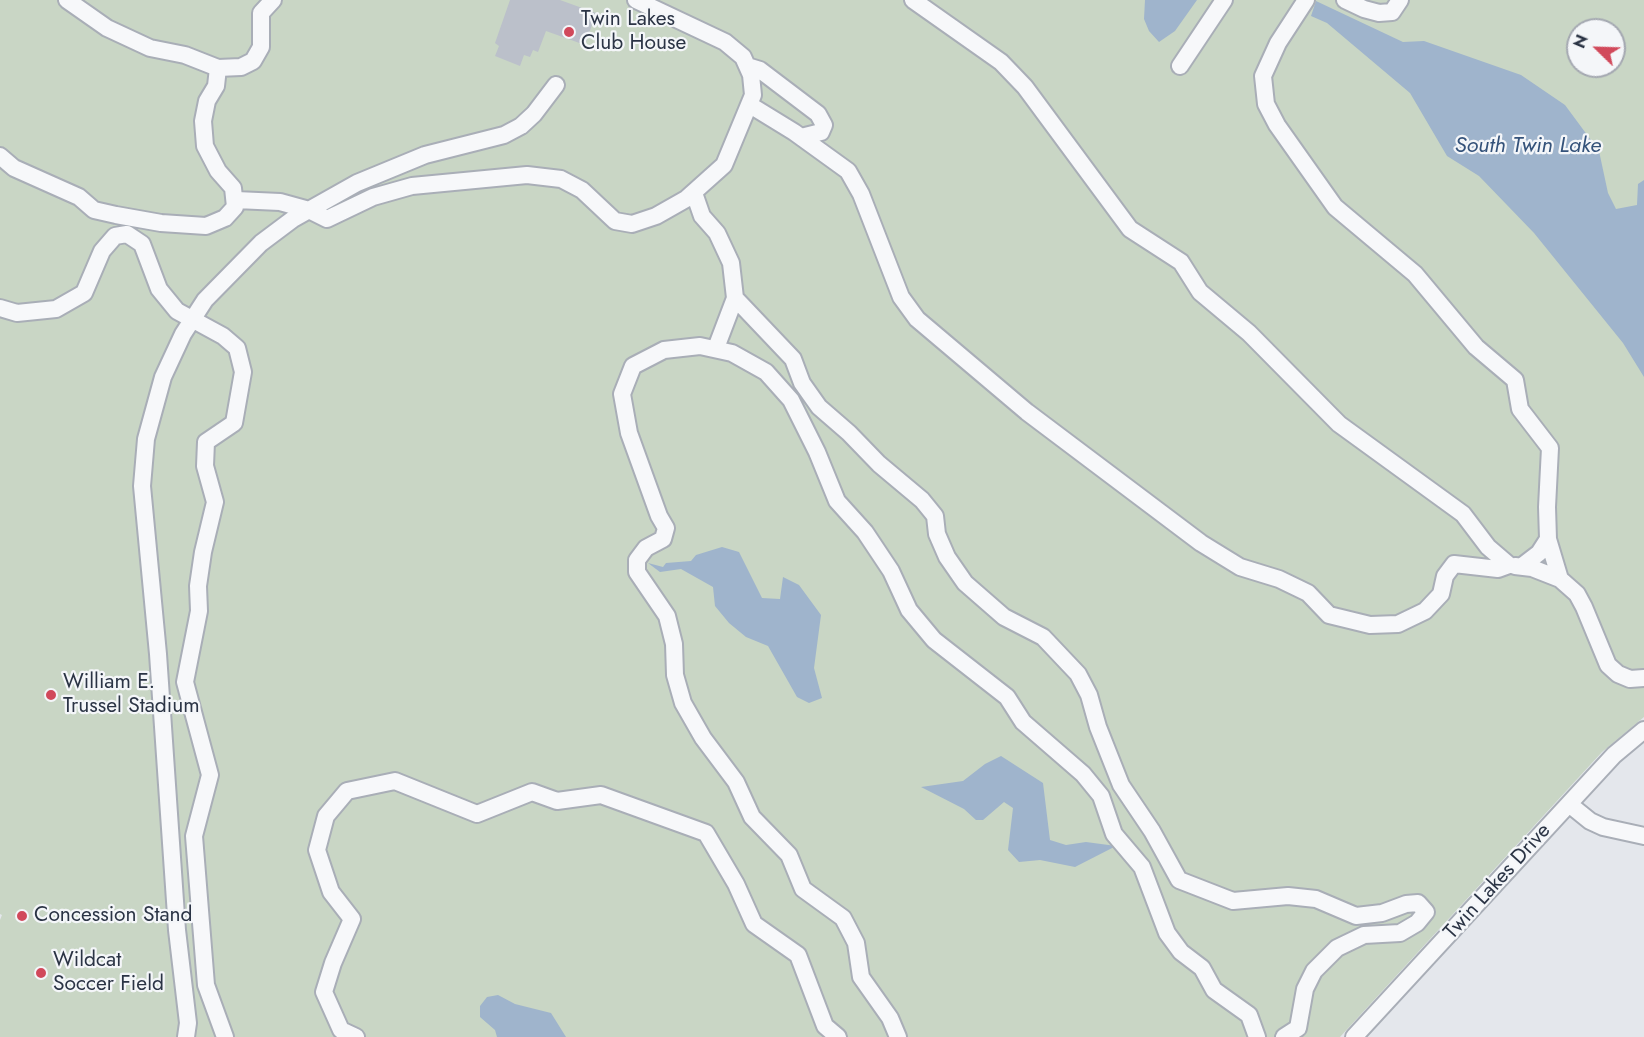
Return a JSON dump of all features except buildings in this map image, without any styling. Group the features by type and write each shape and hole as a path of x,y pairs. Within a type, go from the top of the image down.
{"street":[{"path":"67,0 107,28 150,48 185,55 218,68 241,67 253,61 261,47 261,14 273,0"},
{"path":"913,0 1001,62 1025,87 1130,229 1180,262 1200,292 1248,333 1339,424 1463,514 1488,547 1515,566 1560,579 1569,585 1584,607 1608,665 1618,674 1630,679 1644,678"},
{"path":"1180,66 1224,0"},
{"path":"1306,0 1278,43 1263,76 1266,104 1277,125 1335,207 1415,274 1476,347 1515,380 1520,409 1550,448 1548,539 1560,579"},
{"path":"1345,0 1379,13 1392,12 1400,0"},
{"path":"236,200 280,202 309,210 327,219 374,196 412,186 527,175 561,179 582,190 615,221 632,224 656,216 694,193 724,165 753,95 751,75 743,57 725,42 646,2"},
{"path":"747,66 760,70 803,100 818,114 824,125 832,158"},
{"path":"0,156 14,168 79,197 94,210 116,215 206,226 225,218 235,207 236,200 233,188 218,171 205,146 203,121 207,101 216,86 218,68"},
{"path":"186,1037 188,1023 177,930 158,654 142,486 146,439 156,397 172,356 192,319 217,285 244,258 309,210 357,183 425,155 504,135 521,126 534,114 556,85"},
{"path":"750,105 801,136 848,171 861,194 901,297 917,319 1027,412 1201,543 1240,567 1279,579 1308,593 1329,615 1370,625 1398,624 1425,611 1441,594 1445,576 1455,564 1498,569 1515,566 1539,553 1548,539"},
{"path":"801,136 814,136 821,132 824,125"},
{"path":"694,193 702,216 717,233 731,263 735,298 716,348"},
{"path":"0,308 17,313 56,309 84,293 102,250 115,237 127,234 142,244 159,289 177,311 223,336 237,348 243,372 234,423 206,442 205,466 215,502 203,552 198,586 199,611 185,682 210,775 194,836 206,985 225,1037"},
{"path":"735,298 792,359 801,383 819,407 849,433 879,464 922,500 935,516 937,534 947,557 965,583 1004,617 1043,637 1078,674 1089,695 1098,727 1121,785 1152,831 1179,880 1215,896 1233,901 1288,896 1316,899 1356,916 1382,913 1406,904 1418,903 1426,912 1417,923 1400,933 1364,935 1337,948 1314,971 1305,989 1298,1028 1284,1037"},
{"path":"898,1037 890,1018 861,977 856,943 843,918 803,889 789,855 752,817 736,782 703,738 683,703 675,675 674,644 667,616 637,572 637,560 646,548 663,539 666,528 659,516 629,434 622,394 633,366 664,350 700,346 732,353 766,372 791,400 817,452 837,501 865,532 891,571 909,610 934,640 1006,697 1023,722 1083,774 1101,796 1114,834 1142,867 1167,933 1181,952 1202,968 1214,990 1249,1015 1257,1037"},
{"name":"Twin Lakes Drive","path":"1354,1037 1614,755 1644,730"},
{"path":"356,1037 341,1030 324,992 333,963 352,919 331,892 317,850 326,816 347,791 395,781 477,814 531,792 557,801 602,795 706,833 736,884 754,924 798,955 825,1026 838,1037"},
{"path":"1569,804 1590,821 1603,827 1644,836"}],"green space":[{"path":"0,0 1644,0 1644,717 1602,752 1340,1037 0,1037 0,920 2,915 0,914"}],"water":[{"path":"1145,0 1197,0 1175,31 1159,42 1149,31 1144,19"},
{"name":"South Twin Lake","path":"1316,1 1403,42 1424,41 1521,75 1565,105 1599,151 1608,193 1616,209 1637,205 1638,184 1644,180 1644,377 1623,343 1534,233 1479,176 1447,156 1410,93 1327,23 1311,16"},
{"path":"722,547 739,552 762,598 780,599 783,577 799,585 821,615 814,668 822,698 809,703 797,697 768,646 746,637 729,623 715,606 713,587 681,569 660,572 648,563 663,567 666,563 691,561 696,555"},
{"path":"1001,756 1043,783 1050,840 1066,845 1086,842 1116,846 1075,867 1040,860 1019,862 1008,850 1013,808 1004,802 983,820 976,820 964,809 921,787 963,781 985,764"},
{"path":"498,995 515,1004 551,1013 566,1037 497,1037 495,1030 480,1017 480,1006 487,997"}],"place":[{"name":"Twin Lakes Club House","path":"569,32"},
{"name":"William E. Trussel Stadium","path":"51,695"},
{"name":"Concession Stand","path":"22,916"},
{"name":"Wildcat Soccer Field","path":"41,973"}]}
